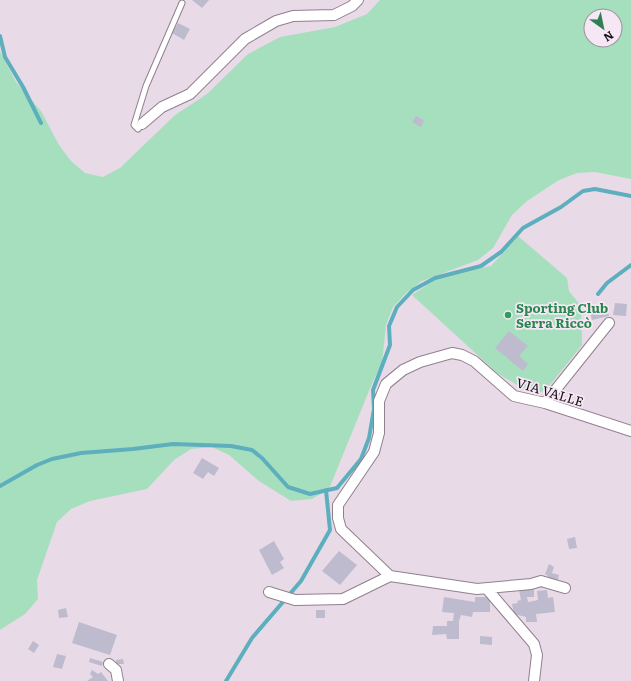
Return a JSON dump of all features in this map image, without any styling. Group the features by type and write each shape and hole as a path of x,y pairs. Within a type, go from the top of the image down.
{"street":[{"path":"142,124 162,107 190,94 245,39 276,21 293,16 334,15 352,6 358,0"},
{"path":"545,403 609,323"},
{"name":"VIA VALLE","path":"390,576 341,529 338,518 338,505 374,452 379,433 379,401 386,384 403,370 420,362 452,353 462,355 474,361 514,396 545,403 631,431"},
{"path":"269,592 295,600 342,599 390,576 477,589 487,589 541,581 565,588"},
{"path":"487,589 534,644 537,655 534,681"},
{"path":"109,664 116,670 118,681"}],"lane":[{"path":"142,124 138,129 134,125 149,80 182,3"}],"green space":[{"path":"380,0 631,0 631,179 595,172 577,173 559,180 527,201 512,215 493,248 478,260 422,281 406,293 393,307 386,325 382,363 373,381 329,489 312,499 291,501 259,481 229,455 212,447 191,449 174,460 147,489 90,501 71,509 57,522 37,580 38,599 25,614 0,630 0,51 16,82 41,111 59,145 71,161 85,173 103,177 120,168 175,115 207,94 248,54 280,37 335,27 367,14"},
{"name":"Sporting Club Serra Riccò","path":"518,236 567,278 569,291 581,306 582,345 546,390 539,393 529,392 497,373 412,295 439,277 491,266"}],"building":[{"path":"192,0 209,0 202,8"},
{"path":"178,23 190,29 184,40 172,33"},
{"path":"416,116 424,120 421,127 412,122"},
{"path":"615,303 627,304 626,316 613,315"},
{"path":"606,304 609,316 592,320 589,307"},
{"path":"509,331 528,346 519,356 528,364 523,371 495,348"},
{"path":"202,458 219,468 214,476 208,472 203,479 193,473"},
{"path":"575,537 577,548 569,549 567,539"},
{"path":"274,541 284,559 280,562 284,568 272,575 259,550"},
{"path":"339,551 357,565 340,585 322,571"},
{"path":"549,564 554,567 552,573 559,575 557,583 548,580 548,576 545,574"},
{"path":"534,586 534,597 527,597 528,602 538,600 537,591 547,590 548,598 553,597 555,612 536,614 537,622 526,622 526,617 514,614 512,604 518,603 517,601 521,600 519,590"},
{"path":"444,597 475,602 475,597 490,597 490,612 473,612 472,617 461,615 459,621 459,639 447,639 446,634 432,635 433,626 447,626 447,621 453,621 454,613 442,612"},
{"path":"66,608 68,617 59,618 58,610"},
{"path":"316,610 325,610 325,618 316,618"},
{"path":"79,622 117,635 110,655 72,643"},
{"path":"480,636 492,637 492,645 480,644"},
{"path":"33,641 39,645 34,653 28,649"},
{"path":"57,654 66,656 62,669 53,667"},
{"path":"90,658 103,662 102,666 89,662"},
{"path":"123,659 124,664 116,664 116,660"},
{"path":"92,670 98,674 101,672 108,681 87,681 93,677 90,674"}],"waterway":[{"path":"0,36 5,57 23,87 41,123"},
{"path":"0,486 37,465 52,459 81,453 173,444 231,446 252,450 262,458 288,487 310,494 337,488 361,459 369,438 374,409 373,390 390,345 389,326 397,307 413,290 435,278 481,266 501,252 523,228 561,207 583,191 595,189 631,196"},
{"path":"598,294 607,283 631,265"},
{"path":"226,681 252,638 301,581 330,530 326,490"}],"place":[{"name":"Sporting Club Serra Riccò","path":"508,315"}]}
